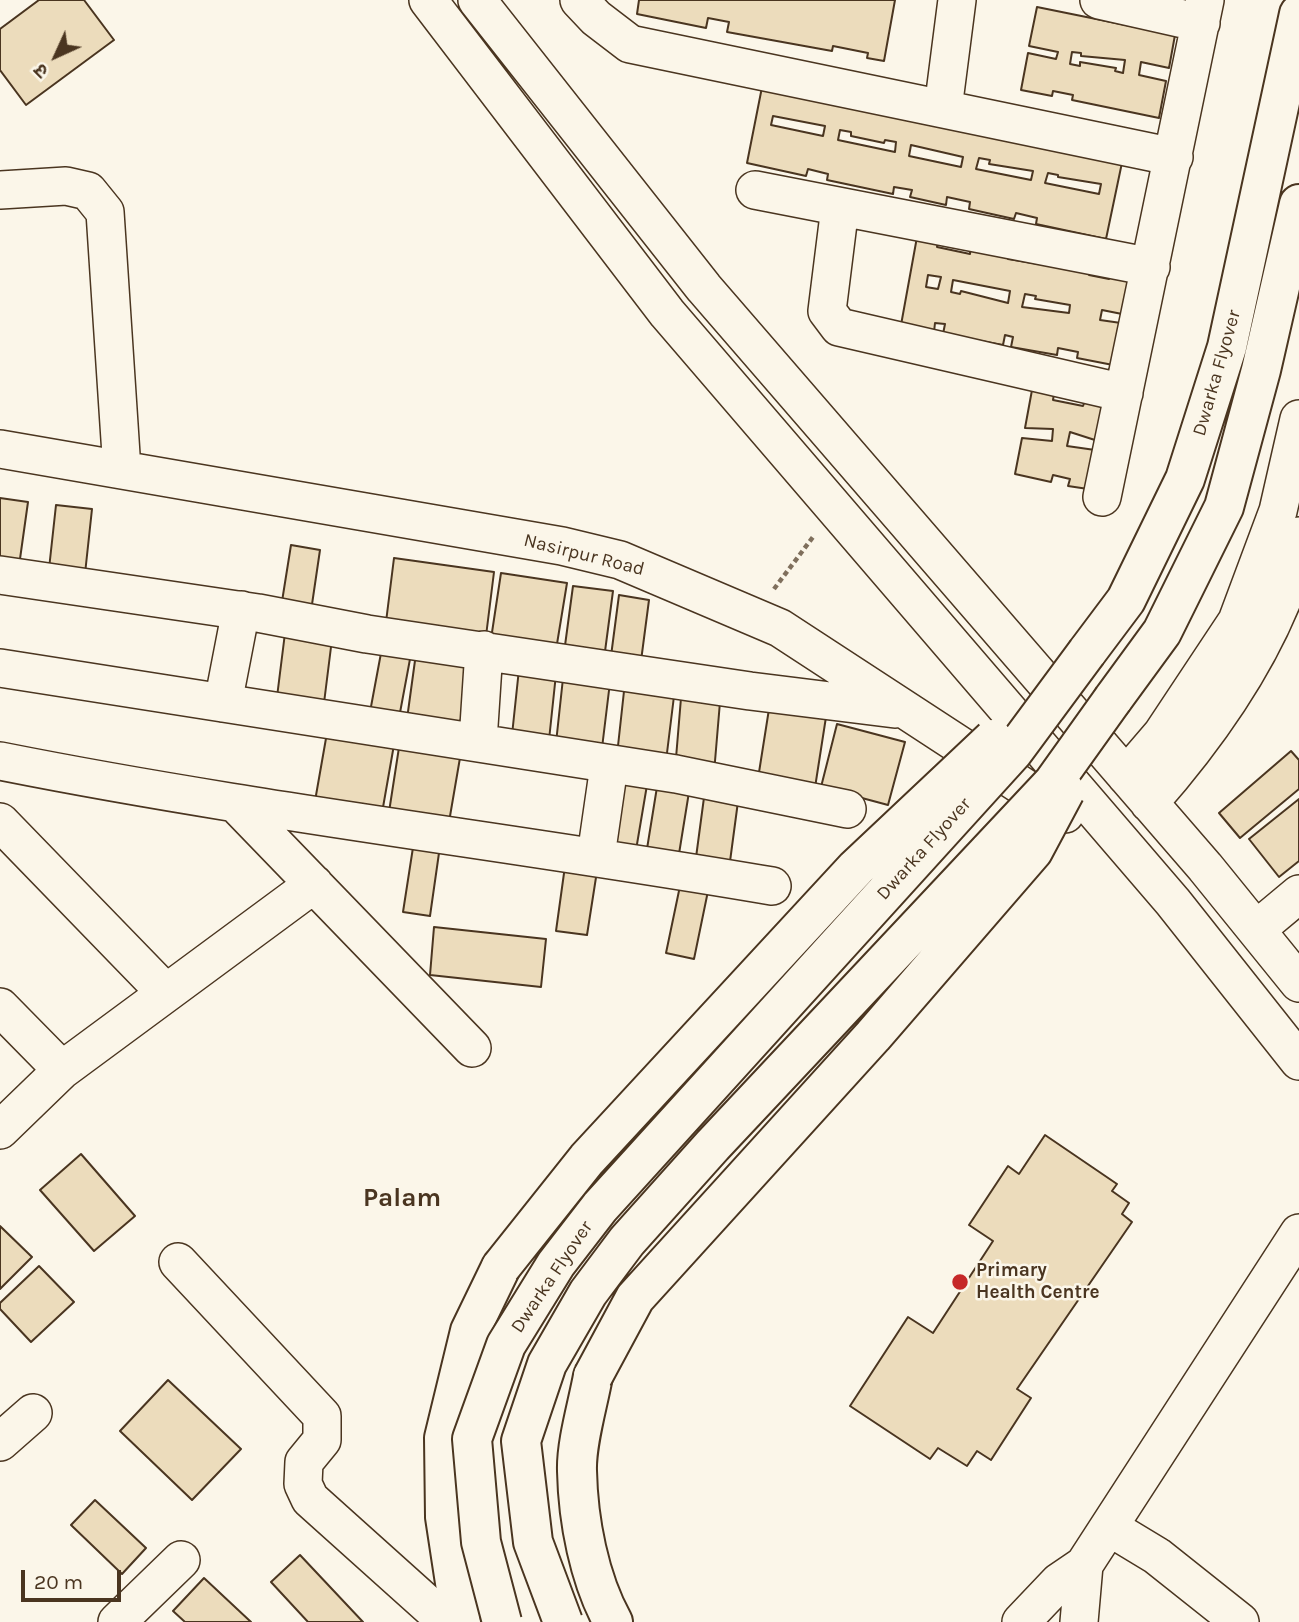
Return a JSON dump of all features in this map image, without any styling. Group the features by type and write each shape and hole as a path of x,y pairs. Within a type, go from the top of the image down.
{"main road":[{"name":"Dwarka Flyover","path":"502,1622 481,1542 472,1439 506,1345 556,1264 600,1208 1013,752 1126,600 1185,480 1227,347 1299,14"},
{"name":"Dwarka Flyover","path":"564,1622 533,1542 521,1441 547,1364 588,1293 627,1241 713,1145 1053,783 1161,632 1224,507 1261,370 1299,204"},
{"path":"461,1622 445,1517 444,1438 470,1331 501,1267 587,1159 856,868 1087,652"},
{"path":"612,1622 604,1606 585,1539 576,1469 593,1376 635,1298 873,1036 1033,851 1113,699"}],"street":[{"path":"428,0 667,313 1173,902 1299,1061"},
{"path":"477,0 704,288 1149,803 1274,940 1299,983"},
{"path":"579,0 596,18 630,44 1174,157"},
{"path":"943,109 957,0"},
{"path":"1100,0 1203,11 1101,497"},
{"path":"567,182 597,153"},
{"path":"0,190 66,186 88,191 106,212 122,470"},
{"path":"755,190 1151,267"},
{"path":"840,207 827,311 839,327 1124,393"},
{"path":"1126,776 1162,734 1237,621 1278,512 1299,419"},
{"name":"Nasirpur Road","path":"0,449 562,546 620,561 755,615 804,642 1072,819 1091,827 1104,824"},
{"path":"1149,803 1184,764 1262,643 1284,596 1299,536"},
{"path":"0,575 241,610 367,634 750,691 904,710"},
{"path":"223,703 241,610"},
{"path":"478,741 484,650"},
{"path":"0,667 478,741 609,766 676,774 847,809"},
{"path":"0,761 238,806 596,856 772,886"},
{"path":"596,856 609,766"},
{"path":"238,806 472,1048"},
{"path":"0,822 166,993"},
{"path":"0,1130 62,1070 314,884"},
{"path":"1274,940 1299,894"},
{"path":"0,1007 62,1070"},
{"path":"1021,1622 1059,1581 1084,1565 1299,1233"},
{"path":"178,1262 323,1416 322,1440 304,1462 303,1484 310,1499 447,1622"},
{"path":"0,1443 33,1413"},
{"path":"1109,1527 1157,1556 1240,1622"},
{"path":"117,1622 181,1560"},
{"path":"1079,1622 1084,1597 1084,1565"}],"path":[{"path":"755,615 835,508"}],"building":[{"path":"39,0 84,0 114,40 26,105 0,70 0,29"},
{"path":"639,0 895,0 884,61 867,58 868,53 833,46 832,51 727,32 729,22 708,18 706,28 637,14"},
{"path":"1037,7 1175,35 1169,68 1141,62 1139,75 1166,81 1159,118 1072,100 1073,95 1053,91 1052,96 1021,90 1028,53 1056,59 1058,52 1029,46","holes":["1072,52 1081,53 1081,56 1125,60 1123,73 1115,71 1116,68 1080,62 1080,66 1070,64"]},
{"path":"764,77 1124,153 1106,239 1036,224 1037,218 1016,213 1014,219 969,209 970,202 947,197 946,205 910,197 912,190 894,187 893,194 827,180 828,174 808,169 806,176 747,163","holes":["773,116 825,126 823,136 771,125","840,130 851,132 851,136 884,143 885,140 896,142 895,152 838,140","911,145 963,157 961,167 909,156","979,158 990,160 989,164 1033,171 1031,180 976,169","1048,173 1101,184 1099,194 1045,183"]},
{"path":"917,237 938,241 937,247 970,254 971,246 1009,254 1008,259 1039,264 1039,260 1090,269 1089,275 1109,279 1110,273 1129,277 1122,314 1102,310 1100,320 1121,323 1113,365 1077,358 1078,352 1058,348 1057,355 1011,347 1013,337 1005,335 1003,345 943,334 945,324 935,323 934,332 901,325","holes":["928,275 941,277 938,289 926,287","953,280 1010,291 1008,303 961,291 960,294 951,292","1025,294 1036,296 1035,299 1070,305 1069,313 1022,307"]},
{"path":"1032,390 1054,394 1053,400 1083,406 1085,401 1104,405 1098,441 1070,432 1067,446 1095,450 1088,489 1068,486 1070,479 1053,475 1051,482 1015,474 1022,438 1052,441 1053,429 1025,428"},
{"path":"0,498 28,502 19,566 0,563"},
{"path":"56,505 92,509 84,583 48,578"},
{"path":"291,545 320,550 310,618 280,614"},
{"path":"394,558 494,572 485,644 385,630"},
{"path":"501,573 567,583 556,650 491,639"},
{"path":"573,586 613,591 604,659 564,653"},
{"path":"619,595 649,600 641,661 611,656"},
{"path":"286,625 333,631 323,711 276,705"},
{"path":"384,637 413,643 399,718 370,712"},
{"path":"417,646 476,654 467,727 407,719"},
{"path":"519,669 556,674 549,740 512,735"},
{"path":"564,669 611,674 602,748 556,743"},
{"path":"625,682 675,688 666,761 617,755"},
{"path":"682,686 721,690 714,773 675,770"},
{"path":"769,709 826,717 814,794 757,785"},
{"path":"837,724 905,742 888,805 821,787"},
{"path":"328,727 395,739 382,813 315,801"},
{"path":"400,741 461,752 449,822 389,812"},
{"path":"1291,751 1299,760 1299,789 1240,838 1219,813"},
{"path":"613,780 647,785 635,856 601,850"},
{"path":"657,787 689,792 678,860 646,855"},
{"path":"705,790 739,794 729,869 695,865"},
{"path":"1299,799 1299,861 1279,877 1249,839"},
{"path":"414,841 440,846 430,916 403,912"},
{"path":"565,866 597,871 587,935 556,931"},
{"path":"680,886 708,891 694,959 666,953"},
{"path":"434,927 546,939 541,987 430,975"},
{"path":"1045,1135 1117,1184 1112,1191 1129,1203 1122,1214 1132,1222 1017,1389 1031,1398 991,1460 977,1451 967,1466 938,1448 930,1459 850,1406 908,1317 933,1333 993,1241 969,1225 1008,1166 1019,1174"},
{"path":"81,1154 135,1216 94,1251 40,1190"},
{"path":"0,1226 32,1257 0,1289"},
{"path":"39,1266 74,1302 31,1342 0,1309 0,1303"},
{"path":"168,1380 241,1449 192,1500 120,1431"},
{"path":"95,1500 146,1548 122,1574 71,1525"},
{"path":"300,1555 363,1622 308,1622 271,1582"},
{"path":"204,1578 251,1622 185,1622 173,1611"}],"place":[{"name":"Primary Health Centre","path":"960,1282"}],"district":[{"name":"Palam","path":"402,1199"}]}
